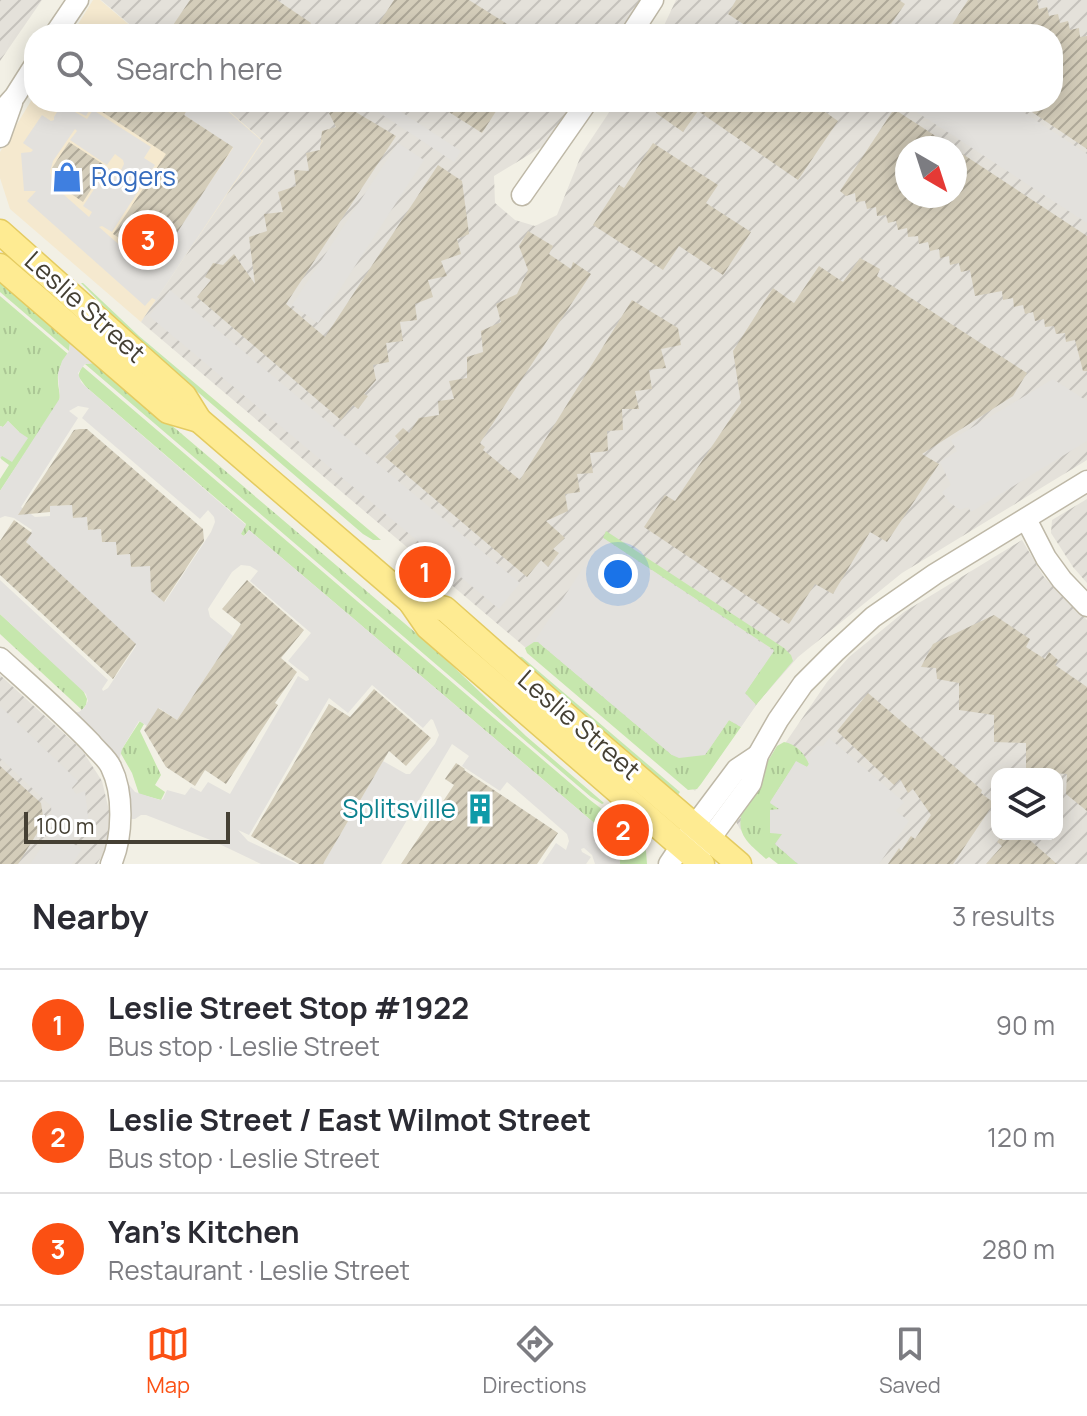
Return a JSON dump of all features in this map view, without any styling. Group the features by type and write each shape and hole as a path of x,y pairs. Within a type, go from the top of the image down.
{"main road":[{"name":"Leslie Street","path":"0,232 184,396 199,420 410,601 428,627 688,859"},
{"name":"Leslie Street","path":"0,266 168,411 199,420"},
{"name":"Leslie Street","path":"410,601 445,609 739,864"}],"street":[{"path":"62,24 78,0"},
{"path":"637,24 653,0"},
{"path":"0,113 24,82"},
{"path":"0,137 15,96"},
{"path":"522,195 580,112"},
{"path":"688,859 737,769 758,755 803,684 873,617 935,574 1087,481"},
{"path":"1026,519 1046,558 1087,606"},
{"path":"0,658 73,725 111,766 119,794 120,812 119,834 111,864"}],"shaded area":[{"path":"0,0 42,0 24,24 0,61"},
{"path":"93,0 100,0 128,24 78,24"},
{"path":"101,0 642,0 626,24 129,24"},
{"path":"676,0 1087,0 1087,460 902,573 798,657 759,701 695,791 141,322 263,141 230,112 567,112 545,145 494,176 495,203 515,220 535,226 557,215 582,153 609,112 1063,112 1063,24 665,24"},
{"path":"24,112 230,112 263,141 141,322 10,209 0,178 0,152"},
{"path":"57,112 75,112 87,119 92,112 96,112 151,147 144,158 155,165 112,232 99,227 132,256 152,268 233,148 184,115 186,112 229,112 262,141 156,300 152,298 145,306 27,201 36,191 24,191 21,153 33,150 23,143 42,115 54,120","holes":["75,129 77,131 70,140 107,165 115,154 124,164 119,174 108,168 83,206 92,212 89,217 54,186 50,172 53,161"]},
{"path":"378,112 401,112 461,151 454,162"},
{"path":"917,112 1023,112 1087,154 1087,223 967,145 967,136 953,136"},
{"path":"398,143 424,160 318,323 292,305"},
{"path":"170,290 520,583 499,609 149,316"},
{"path":"68,338 96,363 85,364 78,373 81,382 246,525 241,534 244,536 249,530 613,839 606,847 618,848 620,864 595,864 592,855 584,848 582,852 591,857 586,864 542,864 556,843 566,850 569,841 567,834 507,782 500,791 462,766 469,756 452,744 381,864 323,864 383,761 410,774 439,735 433,720 423,728 372,685 348,713 329,698 249,835 238,830 248,841 297,864 261,864 146,815 131,819 125,780 135,792 160,800 167,790 185,795 191,787 201,792 208,782 230,794 298,676 309,680 288,661 311,633 250,581 258,571 241,565 232,572 208,609 210,617 233,636 177,720 159,708 147,726 139,721 122,749 119,761 72,712 84,708 88,701 86,694 0,614 0,580 108,680 103,691 136,646 26,542 32,530 14,518 0,518 0,491 60,398 58,374 70,343","holes":["78,406 89,408 82,418 200,519 208,510 214,517 211,532 165,602 152,591 150,566 130,554 117,555 116,541 102,542 101,529 88,530 87,517 72,505 50,506 50,516 35,517 21,507 78,418 69,411"]},
{"path":"1053,379 1087,401 1087,441 971,512 968,507 960,510 949,502 942,492 951,485 940,462 957,451 951,440"},
{"path":"8,421 28,438 12,462 2,456 0,458 0,426 3,427"},
{"path":"1087,499 1087,583 1051,533 1052,520"},
{"path":"603,538 774,651 745,693 756,705 741,727 729,720 705,755 679,758 672,755 538,642 534,642"},
{"path":"1022,540 1044,577 1087,620 1087,864 780,864 740,829 734,818 827,682 849,657 904,612"},
{"path":"0,675 82,750 102,781 111,819 104,852 97,864 0,864"},
{"path":"0,706 78,781 72,788 76,794 85,791 89,825 75,826 72,843 82,849 72,864 30,864 53,831 51,806 0,758"},
{"path":"829,738 904,802 896,811 909,821 879,864 798,864 775,844 782,834 770,833 770,810 779,809 770,803 796,761 807,767 807,758"}],"green space":[{"path":"0,277 68,338 69,351 0,292"},
{"path":"81,283 139,336 381,540 373,540 363,534 136,339"},
{"path":"0,296 68,354 58,373 59,402 0,491 0,479 9,465 0,457 19,432 8,421 3,427 0,426"},
{"path":"85,364 103,367 437,651 526,736 604,803 591,797"},
{"path":"82,366 616,820 614,823 629,836 632,833 646,851 647,864 620,864 618,848 606,847 613,839 249,530 244,536 240,534 246,524 86,387 78,376"},
{"path":"606,531 791,655 793,661 756,705 745,693 774,650 603,538"},
{"path":"0,614 83,690 87,699 82,710 0,634"},
{"path":"538,642 672,755 705,755 729,720 741,727 697,789 688,790 527,653 525,648"},
{"path":"516,656 522,657 680,792 677,796 669,791"},
{"path":"140,721 144,724 140,731 161,775 155,785 165,792 161,800 139,794 120,752"},
{"path":"784,742 799,750 809,764 807,767 796,762 770,802 781,810 770,810 770,832 783,834 775,844 798,864 778,864 769,857 766,859 744,836 741,817 736,814 777,746"}],"building":[{"path":"190,0 277,0 311,23 310,24 174,24"},
{"path":"394,0 469,0 507,24 378,24"},
{"path":"736,0 899,0 905,4 891,24 743,24 728,14"},
{"path":"968,0 1037,0 1039,9 1047,7 1049,16 1058,14 1060,23 1068,21 1070,30 1079,28 1080,37 1087,36 1087,149 1032,112 1063,112 1063,24 952,24"},
{"path":"102,112 186,112 184,115 233,147 154,268 133,254 134,251 113,234 166,154"},
{"path":"356,112 396,136 286,304 325,337 438,165 462,181 469,234 457,239 461,254 441,261 447,276 428,280 433,297 415,304 417,320 400,322 403,341 386,343 389,362 373,365 376,380 364,394 368,396 358,409 353,405 341,420 197,297 211,280 205,277 213,263 223,265 234,254 255,284 249,237 267,231 264,214 283,212 278,192 296,186 294,170 309,171 306,153 320,150 322,131 336,127 329,113"},
{"path":"449,112 496,112 482,133"},
{"path":"657,112 697,112 683,132"},
{"path":"699,112 825,112 838,121 798,180"},
{"path":"892,112 899,112 936,136 895,136 895,208 967,208 967,157 1087,236 1087,371 1083,371 1075,340 1066,342 1065,333 1056,334 1054,326 1045,327 1044,319 1035,321 1033,312 1025,314 1023,305 1014,307 1013,298 1003,300 1002,291 975,296 970,270 961,272 959,263 950,265 949,256 940,258 939,249 930,251 928,242 919,244 918,236 908,237 907,228 898,230 896,221 888,223 886,215 877,216 876,207 867,209 865,201 856,202 855,193 846,196 840,191"},
{"path":"69,142 106,166 83,202 55,183 52,168"},
{"path":"653,143 718,185 706,203 751,232 723,275 679,246 663,270 593,225 619,185 624,188"},
{"path":"528,231 553,246 549,254 571,269 573,262 591,274 480,443 485,447 483,450 520,480 632,300 678,328 681,345 661,349 666,368 649,370 652,389 635,391 639,409 622,409 623,430 607,431 608,451 590,453 593,473 577,474 580,492 565,494 568,511 546,521 565,538 553,549 559,553 548,567 541,560 527,577 385,457 400,442 395,436 403,428 409,433 419,418 439,415 438,401 454,399 449,381 467,378 467,357 483,352 481,331 501,322 496,304 517,294 528,270 519,246"},
{"path":"860,258 880,269 877,276 1027,373 1013,396 922,454 939,464 887,542 870,532 833,594 815,584 789,624 644,527 665,495 675,501 741,403 733,351 773,288 794,303 819,266 843,282"},
{"path":"87,429 203,529 204,541 164,602 151,591 150,566 131,567 130,554 117,555 116,542 102,542 101,529 88,530 87,517 73,518 72,505 50,506 50,512 18,515 74,430"},
{"path":"14,520 32,533 26,542 136,644 113,679 0,575 0,541"},
{"path":"247,580 304,630 281,658 297,672 226,784 205,770 195,786 166,767 144,730 158,708 177,720 241,624 222,609"},
{"path":"994,615 1030,639 1026,647 1045,659 1049,652 1058,660 1055,665 1087,687 1087,811 1066,794 1067,774 1063,774 1063,768 1026,768 1026,743 994,742 994,715 959,710 959,683 937,679 936,668 921,667 933,644"},
{"path":"374,689 431,738 406,766 389,751 323,864 299,864 251,836 329,704 350,717"},
{"path":"868,693 982,790 981,793 991,801 991,807 953,864 888,864 911,836 915,839 931,815 913,789 908,793 900,779 894,785 837,731"},
{"name":"Splitsville","path":"456,763 558,833 537,864 401,864 454,785 445,779"},
{"path":"0,766 41,803 44,822 18,864 0,864"},
{"path":"1030,840 1057,864 986,864 1002,846 997,842"}],"place":[{"name":"Rogers","path":"67,177"},
{"name":"Yan's Kitchen","path":"148,240"},
{"name":"Leslie Street Stop #1922","path":"425,572"},
{"name":"Splitsville","path":"480,809"},
{"name":"Leslie Street / East Wilmot Street","path":"623,830"}]}
